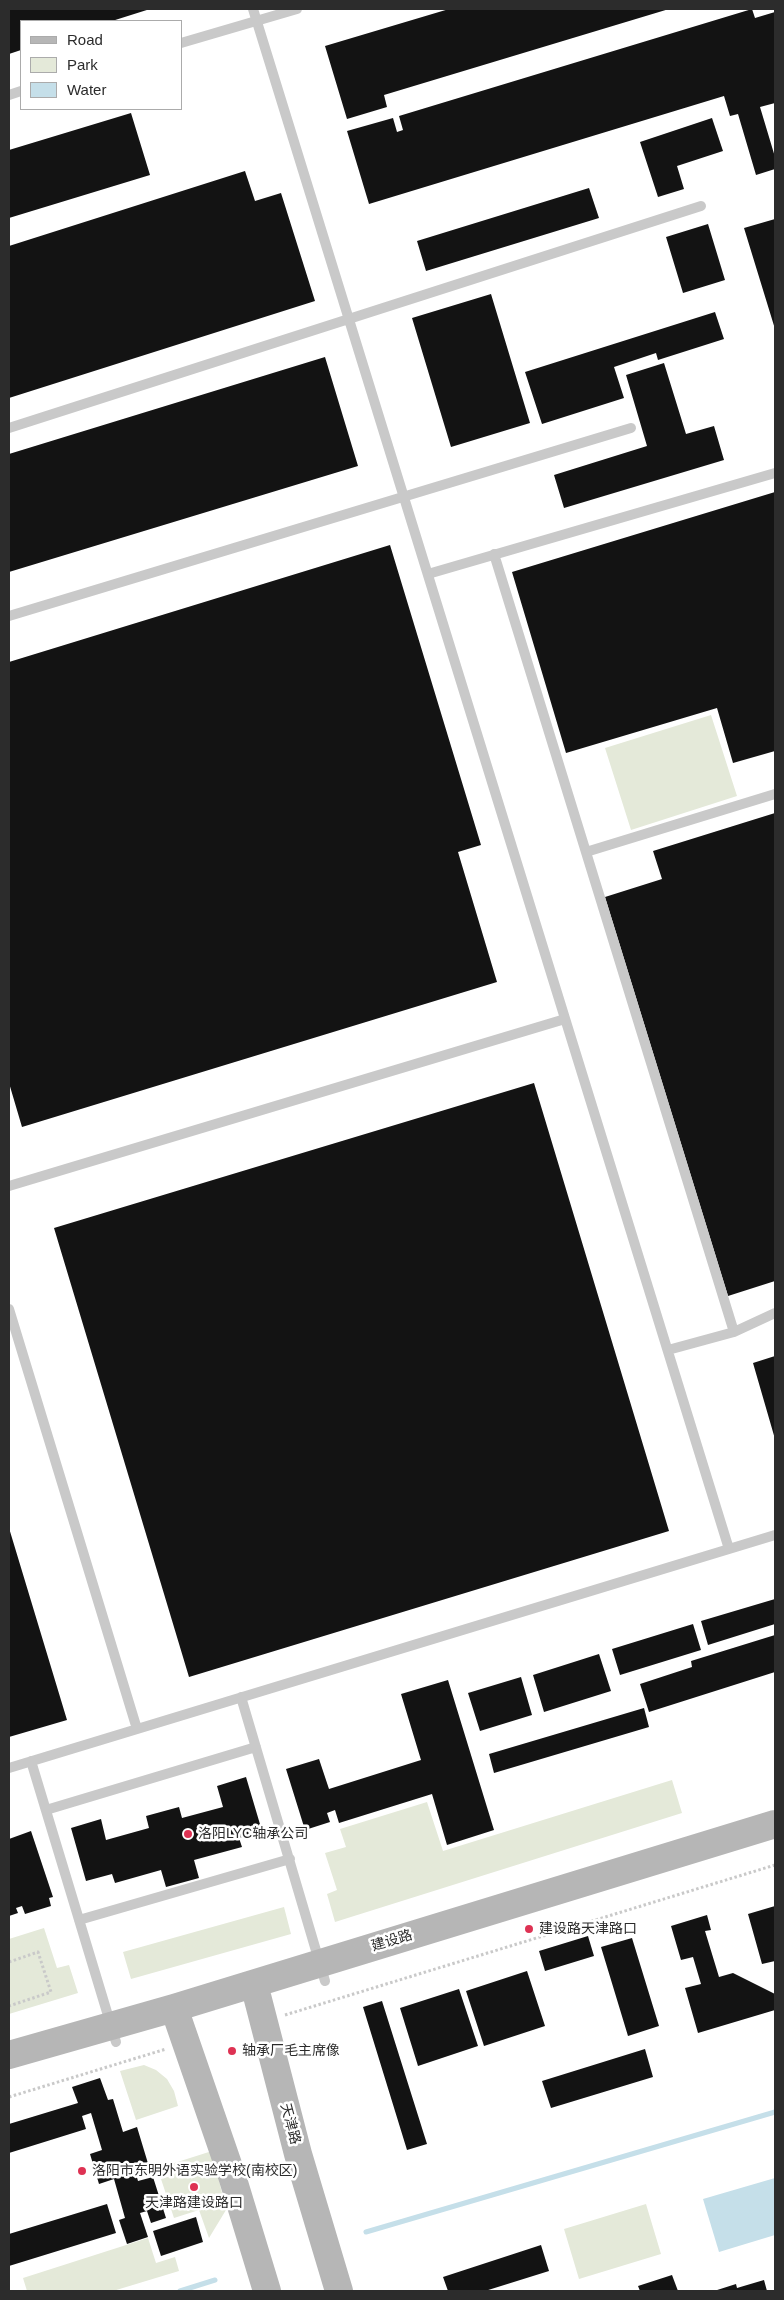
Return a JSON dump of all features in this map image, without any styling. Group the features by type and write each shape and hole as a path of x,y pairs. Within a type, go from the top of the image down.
{"street":[{"name":"建设路","path":"9,2055 113,2034 180,2025 258,2002 323,1972 775,1824"},
{"name":"建设路","path":"323,1972 775,1843"},
{"name":"天津路","path":"258,2002 298,2154 339,2291"},
{"path":"180,2025 232,2176 267,2291"},
{"name":"建设路","path":"9,2072 113,2034"}],"lane":[{"path":"253,9 729,1549"},
{"path":"182,43 297,9"},
{"path":"9,428 701,206"},
{"path":"9,616 631,428"},
{"path":"428,574 775,473"},
{"path":"494,554 734,1332"},
{"path":"586,852 775,794"},
{"path":"9,1186 565,1019"},
{"path":"9,1309 137,1729"},
{"path":"668,1350 734,1332 775,1313"},
{"path":"9,1768 775,1535"},
{"path":"241,1697 323,1972"},
{"path":"46,1810 256,1747"},
{"path":"31,1761 113,2034"},
{"path":"79,1920 290,1859"}],"path":[{"path":"258,2002 775,1865"},
{"path":"9,1962 38,1952 51,1992 9,2006"},
{"path":"9,2097 180,2025"}],"green space":[{"path":"711,715 737,796 631,830 605,748"},
{"path":"672,1780 682,1813 335,1922 327,1894 337,1890 325,1853 346,1847 340,1829 427,1802 443,1851"},
{"path":"284,1907 291,1934 131,1979 123,1952"},
{"path":"44,1928 57,1968 69,1965 78,1993 9,2014 9,1939"},
{"path":"144,2065 156,2070 167,2079 174,2091 178,2106 136,2120 120,2071"},
{"path":"212,2151 226,2210 209,2238 199,2210 174,2218 161,2179 171,2176 168,2165"},
{"path":"646,2204 661,2254 579,2279 564,2229"},
{"path":"148,2238 156,2263 175,2257 179,2271 113,2291 27,2291 23,2278"}],"water":[{"path":"775,2178 775,2235 719,2252 703,2199"}],"building":[{"path":"9,9 150,9 115,20 20,20 20,50 9,54"},
{"path":"449,9 669,9 384,95 387,107 347,119 325,46"},
{"path":"752,9 755,18 775,12 775,103 760,107 775,157 775,169 756,175 738,114 730,116 724,96 369,204 347,131 393,118 397,132 403,130 399,116"},
{"path":"131,113 150,175 9,218 9,150"},
{"path":"712,118 723,151 677,166 684,189 658,197 640,142"},
{"path":"245,171 255,201 281,193 315,301 9,398 9,246"},
{"path":"589,188 599,218 426,271 417,241"},
{"path":"775,219 775,329 744,228"},
{"path":"708,224 725,280 683,293 666,237"},
{"path":"491,294 530,423 451,447 412,318"},
{"path":"715,312 724,339 658,360 656,353 614,367 624,398 542,424 525,372"},
{"path":"325,357 358,466 9,572 9,454"},
{"path":"664,363 686,434 714,426 724,460 564,508 554,475 647,446 626,375"},
{"path":"775,492 775,751 733,763 717,708 566,753 512,572"},
{"path":"390,545 481,845 458,852 497,982 22,1127 9,1083 9,662"},
{"path":"775,813 775,1281 728,1296 605,897 662,879 653,851"},
{"path":"534,1083 669,1531 189,1677 54,1228"},
{"path":"775,1356 775,1439 753,1363"},
{"path":"9,1528 67,1720 9,1737"},
{"path":"775,1599 775,1624 708,1645 701,1621"},
{"path":"693,1624 701,1650 620,1675 612,1649"},
{"path":"775,1635 775,1672 649,1712 640,1684 692,1667 691,1661"},
{"path":"599,1654 611,1691 544,1712 533,1675"},
{"path":"521,1677 532,1715 480,1731 468,1693"},
{"path":"448,1680 494,1830 447,1845 432,1794 339,1823 335,1810 327,1813 330,1822 305,1830 286,1769 319,1759 329,1789 421,1760 401,1694"},
{"path":"644,1708 649,1727 494,1773 489,1754"},
{"name":"洛阳LYC轴承公司","path":"246,1777 262,1831 239,1838 242,1847 194,1860 199,1878 166,1887 161,1870 115,1883 112,1874 86,1881 71,1828 101,1819 106,1840 149,1828 146,1816 179,1807 182,1818 223,1807 217,1786"},
{"path":"31,1831 53,1897 49,1898 51,1906 25,1914 22,1906 16,1908 18,1913 9,1916 9,1839"},
{"path":"775,1906 775,1961 762,1964 748,1914"},
{"path":"707,1915 711,1930 705,1931 719,1977 733,1973 775,1994 775,2010 698,2033 685,1988 701,1984 693,1957 681,1960 671,1926"},
{"path":"588,1936 594,1956 545,1971 539,1951"},
{"path":"632,1938 659,2026 628,2036 601,1947"},
{"path":"527,1971 545,2026 484,2046 466,1991"},
{"path":"459,1989 478,2046 418,2066 400,2008"},
{"path":"382,2001 427,2144 407,2150 363,2007"},
{"path":"645,2049 653,2077 551,2108 542,2081"},
{"path":"100,2078 108,2100 113,2099 123,2132 137,2127 150,2170 136,2174 138,2181 153,2177 166,2218 151,2223 147,2211 140,2213 148,2237 127,2244 119,2220 125,2218 114,2179 99,2184 90,2154 102,2150 91,2113 82,2116 86,2129 9,2153 9,2124 78,2103 72,2087"},
{"path":"107,2204 116,2233 9,2266 9,2234"},
{"path":"196,2217 203,2242 161,2256 153,2231"},
{"path":"541,2245 549,2271 485,2291 448,2291 443,2277"},
{"path":"672,2275 678,2291 640,2291 638,2286"},
{"path":"764,2280 767,2291 714,2291 736,2284 737,2288"}],"waterway":[{"path":"366,2232 775,2112"},
{"path":"180,2291 215,2280"}],"place":[{"name":"洛阳LYC轴承公司","path":"188,1834"},
{"name":"建设路天津路口","path":"529,1929"},
{"name":"轴承厂毛主席像","path":"232,2051"},
{"name":"洛阳市东明外语实验学校(南校区)","path":"82,2171"},
{"name":"天津路建设路口","path":"194,2187"}]}
